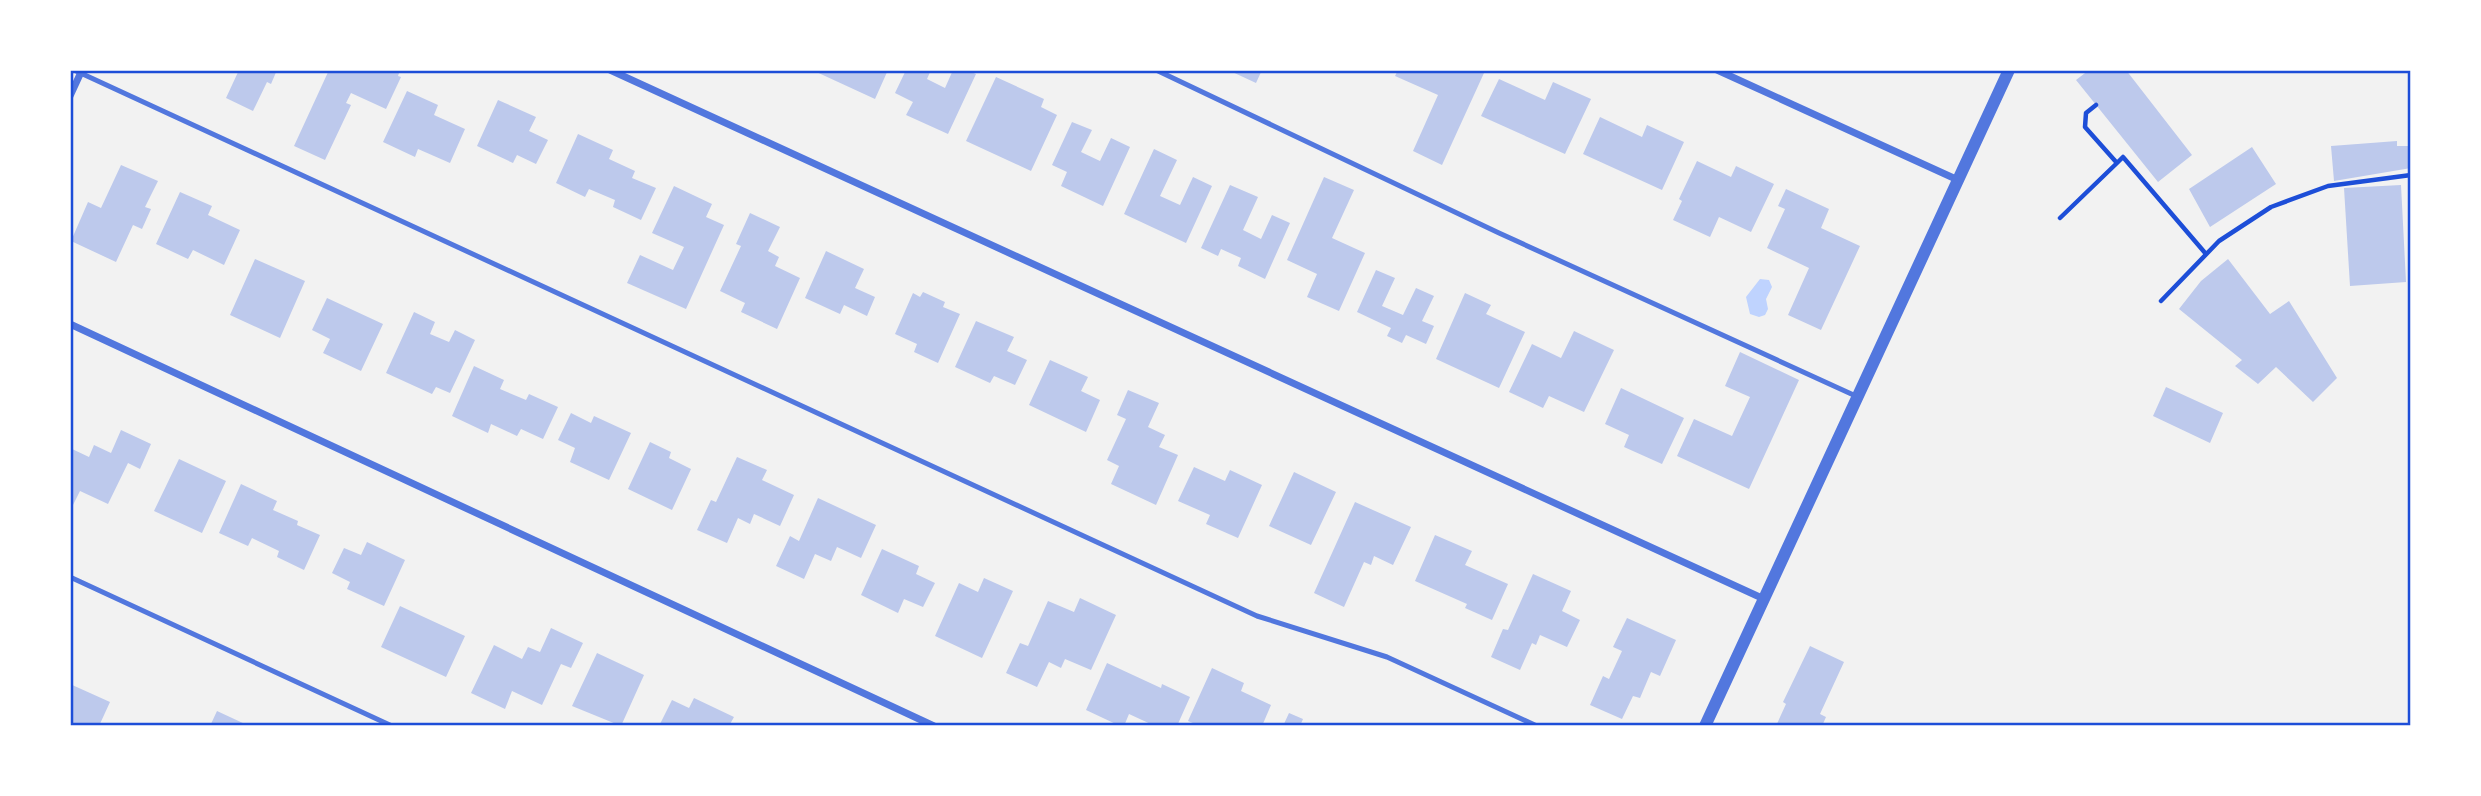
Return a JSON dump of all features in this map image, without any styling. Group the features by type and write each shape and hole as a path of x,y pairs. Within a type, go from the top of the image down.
{"street":[{"path":"610,70 1764,599"},
{"path":"1717,70 1959,181"},
{"path":"1705,726 2009,70"},
{"path":"70,96 79,71"},
{"path":"70,324 934,726"}],"lane":[{"path":"1156,70 1499,233 1858,397"},
{"path":"79,71 1257,615 1387,657 1537,726"},
{"path":"70,577 391,726"}],"path":[{"path":"2096,105 2086,113 2085,127 2117,163"},
{"path":"2060,218 2123,158 2206,254"},
{"path":"2161,301 2219,241 2271,207 2328,186 2411,175"}],"water":[{"path":"1760,279 1769,280 1772,287 1766,299 1768,309 1765,315 1759,317 1750,314 1746,297"}],"building":[{"path":"239,70 277,70 271,84 267,82 253,111 226,98"},
{"path":"329,70 400,70 398,76 401,77 386,109 351,93 346,103 351,105 325,160 294,146"},
{"path":"812,70 888,70 875,99"},
{"path":"906,70 931,70 927,79 945,88 953,70 966,70 976,74 948,134 906,115 913,102 895,93"},
{"path":"1228,70 1262,70 1256,83"},
{"path":"1398,70 1476,70 1484,73 1442,165 1413,151 1438,95 1395,76"},
{"path":"2089,70 2126,70 2192,155 2158,182 2076,80"},
{"path":"996,77 1044,99 1041,107 1057,115 1031,171 966,141"},
{"path":"1499,79 1545,100 1553,82 1591,99 1565,154 1481,116"},
{"path":"407,91 438,105 434,115 465,129 450,163 418,149 415,157 383,142"},
{"path":"498,100 536,117 529,131 548,140 536,164 517,155 513,163 477,146"},
{"path":"1600,117 1642,137 1647,125 1684,142 1662,190 1583,154"},
{"path":"1072,122 1092,130 1081,152 1100,161 1111,138 1130,147 1103,206 1061,186 1067,172 1052,165"},
{"path":"578,134 613,150 609,159 635,171 632,178 656,188 641,220 613,207 615,200 589,189 585,197 556,183"},
{"path":"2409,140 2411,168 2334,181 2331,146 2397,141 2397,146 2409,146"},
{"path":"2252,147 2276,184 2210,227 2189,189"},
{"path":"1154,149 1177,160 1160,196 1180,205 1193,177 1212,186 1186,243 1124,214"},
{"path":"1697,161 1731,177 1736,166 1774,184 1751,232 1719,217 1710,237 1673,220 1682,201 1679,199"},
{"path":"121,165 158,181 145,207 151,209 142,229 133,225 116,262 71,241 88,202 101,208"},
{"path":"1324,177 1354,190 1332,238 1365,253 1339,311 1307,297 1317,274 1287,260"},
{"path":"1230,185 1258,197 1243,230 1261,239 1272,215 1290,223 1265,279 1238,266 1241,258 1221,249 1218,256 1201,248"},
{"path":"2401,185 2406,282 2350,286 2344,188"},
{"path":"674,186 712,204 706,217 724,225 686,309 627,283 640,255 673,270 684,247 652,233"},
{"path":"1786,189 1829,209 1821,228 1860,246 1821,330 1788,315 1809,268 1767,248 1785,209 1778,206"},
{"path":"180,192 212,206 208,215 240,230 224,265 193,250 188,259 156,244"},
{"path":"750,213 780,227 768,251 779,257 775,266 800,278 777,329 741,312 745,303 720,291 741,246 736,244"},
{"path":"826,251 864,269 855,288 875,297 867,316 844,305 840,314 805,298"},
{"path":"255,259 305,281 280,338 230,315"},
{"path":"2228,259 2270,314 2289,301 2337,378 2313,402 2276,367 2258,384 2235,366 2242,360 2179,309 2201,281"},
{"path":"1376,270 1395,278 1382,306 1403,315 1416,288 1434,296 1422,321 1434,326 1426,344 1406,335 1402,343 1387,336 1391,328 1357,312"},
{"path":"923,292 945,302 943,307 960,314 938,363 914,352 917,344 895,334 913,293 920,297"},
{"path":"1465,293 1491,305 1486,314 1525,332 1499,388 1436,359"},
{"path":"327,298 383,324 361,371 323,353 330,339 312,330"},
{"path":"414,312 435,322 430,334 449,342 455,330 475,340 450,393 436,387 432,394 386,373"},
{"path":"976,321 1014,337 1007,351 1027,360 1015,385 994,376 990,383 955,367"},
{"path":"1574,331 1614,350 1584,412 1549,396 1543,408 1509,392 1532,344 1561,358"},
{"path":"1740,352 1799,380 1749,489 1677,456 1694,419 1732,436 1750,397 1725,386"},
{"path":"1050,360 1088,377 1081,391 1100,400 1086,432 1029,405"},
{"path":"474,366 504,380 500,389 526,400 529,394 558,407 543,439 521,429 517,436 491,424 488,433 452,416"},
{"path":"2166,387 2223,413 2210,443 2153,416"},
{"path":"1621,388 1684,418 1662,464 1624,447 1629,435 1605,424"},
{"path":"1128,390 1159,403 1148,427 1165,435 1159,447 1178,455 1156,505 1111,484 1119,466 1107,460 1126,419 1117,415"},
{"path":"571,413 591,423 594,416 631,433 609,480 570,462 575,448 558,440"},
{"path":"121,430 151,444 140,469 128,463 108,504 80,491 72,507 70,506 70,448 89,457 94,445 111,453"},
{"path":"650,442 671,452 669,458 691,469 672,510 628,489"},
{"path":"737,457 767,470 762,480 794,495 780,526 754,514 750,524 738,518 727,543 697,530 711,500 716,502"},
{"path":"179,459 226,481 202,533 154,511"},
{"path":"1194,467 1225,481 1230,470 1262,485 1238,538 1206,524 1210,515 1178,501"},
{"path":"1294,472 1336,492 1311,545 1269,526"},
{"path":"241,484 277,501 273,510 320,535 304,570 277,557 279,551 252,538 248,546 219,533"},
{"path":"818,498 876,525 861,558 837,547 831,561 815,554 804,579 776,566 790,536 799,541"},
{"path":"1355,502 1411,527 1393,565 1374,556 1371,565 1364,562 1344,607 1314,593"},
{"path":"1435,535 1472,551 1465,565 1508,584 1492,620 1465,608 1467,604 1415,581"},
{"path":"367,542 405,560 384,606 347,589 350,582 332,573 344,548 361,555"},
{"path":"882,549 919,566 916,574 935,583 923,607 904,599 898,613 861,595"},
{"path":"1533,574 1571,591 1562,611 1580,620 1567,647 1540,635 1536,645 1532,643 1520,670 1491,657 1503,629 1508,630"},
{"path":"984,578 1013,591 982,658 935,636 959,583 978,592"},
{"path":"1080,598 1116,615 1091,670 1065,659 1061,668 1049,662 1037,687 1006,673 1020,643 1028,646 1048,601 1074,612"},
{"path":"400,606 465,636 446,677 381,647"},
{"path":"1627,618 1676,640 1660,676 1651,672 1640,698 1633,696 1622,719 1590,705 1603,676 1609,679 1622,651 1613,647"},
{"path":"551,628 583,643 571,668 561,664 542,705 512,691 505,709 471,693 494,645 522,659 528,647 540,652"},
{"path":"1810,646 1844,662 1820,714 1826,717 1822,726 1776,726 1786,704 1783,702"},
{"path":"597,653 644,675 621,726 572,706"},
{"path":"1107,663 1161,688 1162,684 1190,697 1177,726 1155,726 1129,714 1124,726 1120,726 1086,710"},
{"path":"1212,668 1244,683 1241,691 1271,705 1262,726 1200,726 1188,721"},
{"path":"70,684 110,702 99,726 70,726"},
{"path":"694,698 734,717 729,726 659,726 672,700 689,708"},
{"path":"217,711 245,724 244,726 210,726"},
{"path":"1289,713 1303,719 1300,726 1283,726"}]}
